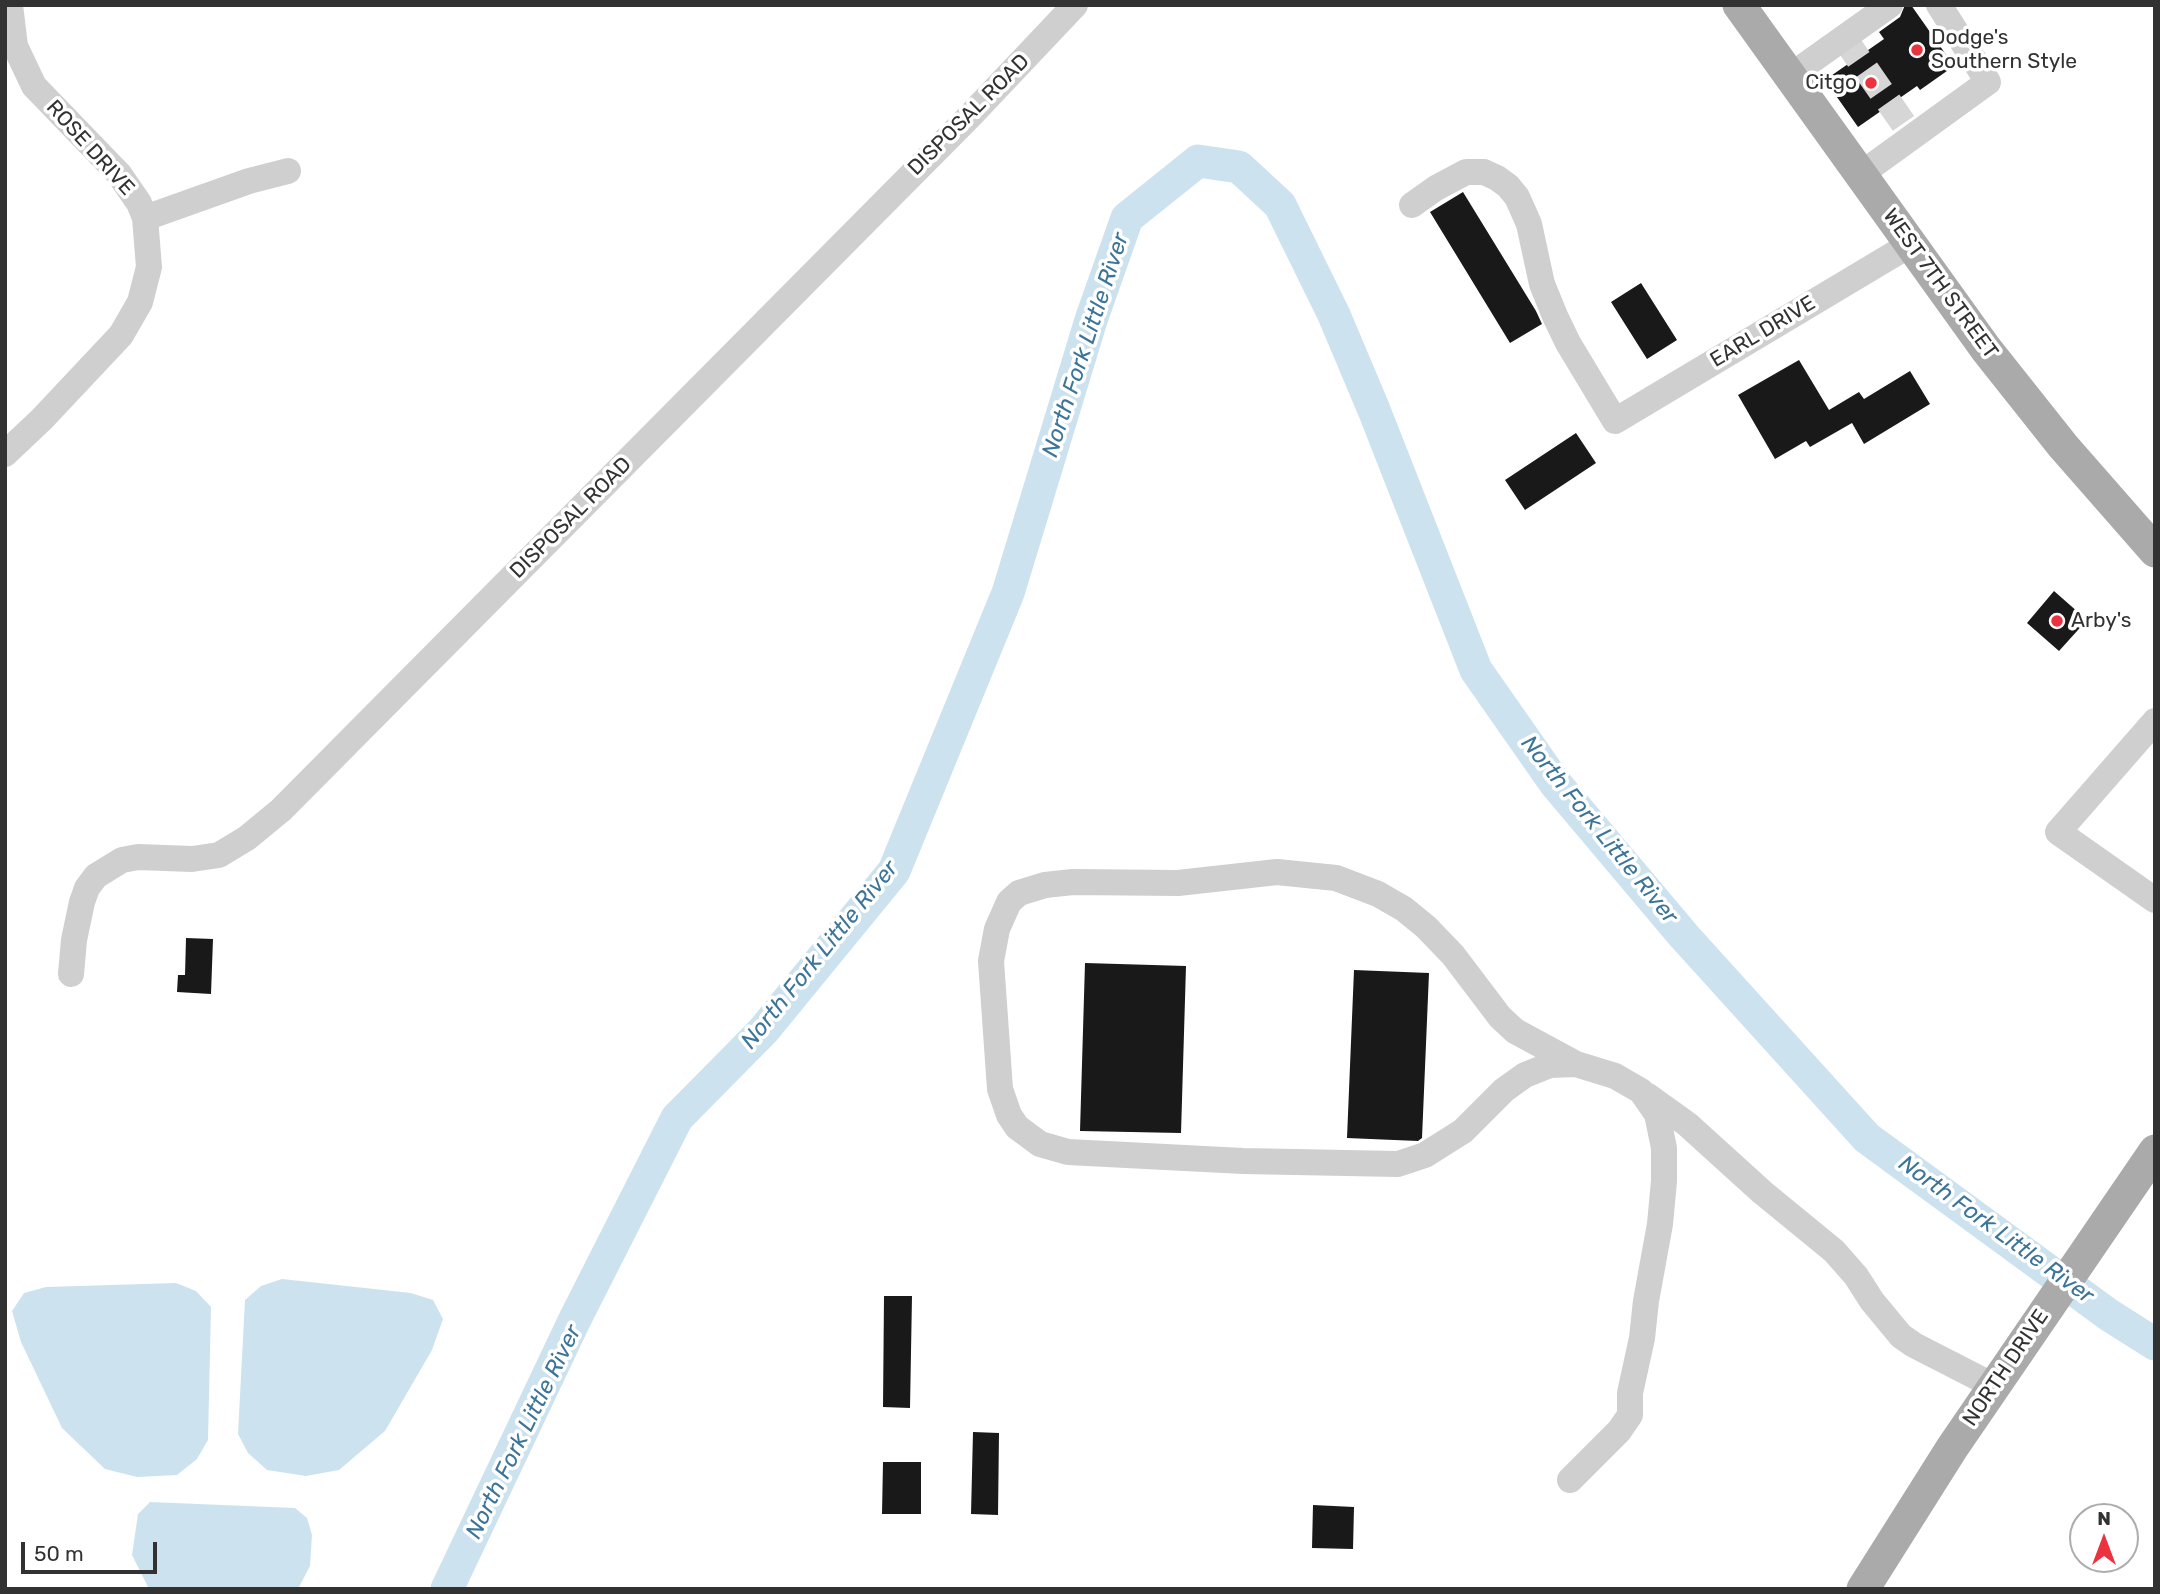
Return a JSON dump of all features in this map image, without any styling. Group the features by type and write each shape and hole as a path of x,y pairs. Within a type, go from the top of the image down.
{"main road":[{"name":"WEST 7TH STREET","path":"1739,5 1986,349 2087,475 2155,551"},
{"name":"NORTH DRIVE","path":"1863,1589 1952,1448 2155,1151"}],"street":[{"name":"ROSE DRIVE","path":"5,454 121,335 140,302 149,267 145,218 139,203 118,174 53,108 28,77 12,36 10,5"},
{"name":"DISPOSAL ROAD","path":"71,974 74,940 82,902 87,888 96,876 122,860 138,857 192,859 219,855 247,838 281,810 970,116 1076,5"},
{"path":"1790,76 1890,5"},
{"path":"1861,174 1988,82 1939,5"},
{"path":"145,218 249,181 288,171"},
{"name":"EARL DRIVE","path":"1412,205 1466,172 1484,172 1497,177 1508,186 1517,197 1529,224 1542,284 1555,316 1568,343 1615,421 1911,244"},
{"path":"2155,720 2057,832 2155,900"},
{"path":"1576,1064 1549,1065 1525,1075 1504,1090 1463,1130 1425,1155 1398,1164 1242,1161 1068,1152 1040,1144 1028,1136 1017,1127 1004,1103 997,1062 991,961 997,929 1009,902 1019,893 1045,885 1073,882 1178,883 1277,872 1336,878 1378,894 1404,909 1426,927 1452,955 1500,1017 1515,1031 1576,1064 1615,1076 1687,1124 1762,1192 1834,1251 1902,1336 1914,1345 1994,1386"},
{"path":"1570,1479 1619,1432 1630,1415 1630,1393 1642,1338 1664,1181 1664,1147 1657,1114 1641,1091"}],"water":[{"path":"282,1279 411,1293 433,1300 443,1319 432,1350 385,1431 339,1470 306,1476 267,1470 248,1453 238,1434 245,1300 261,1286"},
{"path":"176,1283 196,1291 211,1307 208,1440 197,1459 177,1475 137,1477 105,1469 62,1428 21,1342 12,1311 24,1293 46,1287"},
{"path":"150,1502 295,1508 307,1518 312,1535 310,1566 298,1589 149,1589 132,1555 138,1514"}],"building":[{"path":"1905,5 1911,5 1954,66 1920,90 1917,86 1858,127 1825,80 1884,39 1879,32 1900,17"},
{"path":"1463,192 1542,324 1510,343 1430,212"},
{"path":"1641,283 1677,340 1647,359 1611,302"},
{"path":"1799,360 1829,410 1859,392 1864,399 1910,371 1930,404 1864,444 1852,423 1810,447 1806,441 1775,459 1738,395"},
{"path":"1576,433 1596,463 1525,510 1505,480"},
{"name":"Arby's","path":"2054,591 2087,620 2059,651 2027,623"},
{"path":"186,938 213,939 211,994 177,992 178,975 185,975"},
{"path":"1085,963 1186,966 1181,1133 1080,1131"},
{"path":"1354,970 1429,973 1422,1138 1418,1141 1347,1138"},
{"path":"884,1296 912,1296 910,1408 883,1407"},
{"path":"973,1432 999,1433 998,1515 971,1514"},
{"path":"883,1462 921,1462 921,1514 882,1514"},
{"path":"1313,1505 1354,1507 1353,1549 1312,1548"}],"waterway":[{"name":"North Fork Little River","path":"447,1589 575,1319 677,1118 763,1031 894,871 1008,593 1091,320 1127,218 1198,161 1239,167 1280,205 1334,315 1476,670 1555,783 1684,936 1867,1138 2109,1315 2155,1344"}],"tunnel":[{"path":"1844,38 1913,137"}],"place":[{"name":"Dodge's Southern Style","path":"1917,50"},
{"name":"Citgo","path":"1871,83"},
{"name":"Arby's","path":"2057,621"}]}
